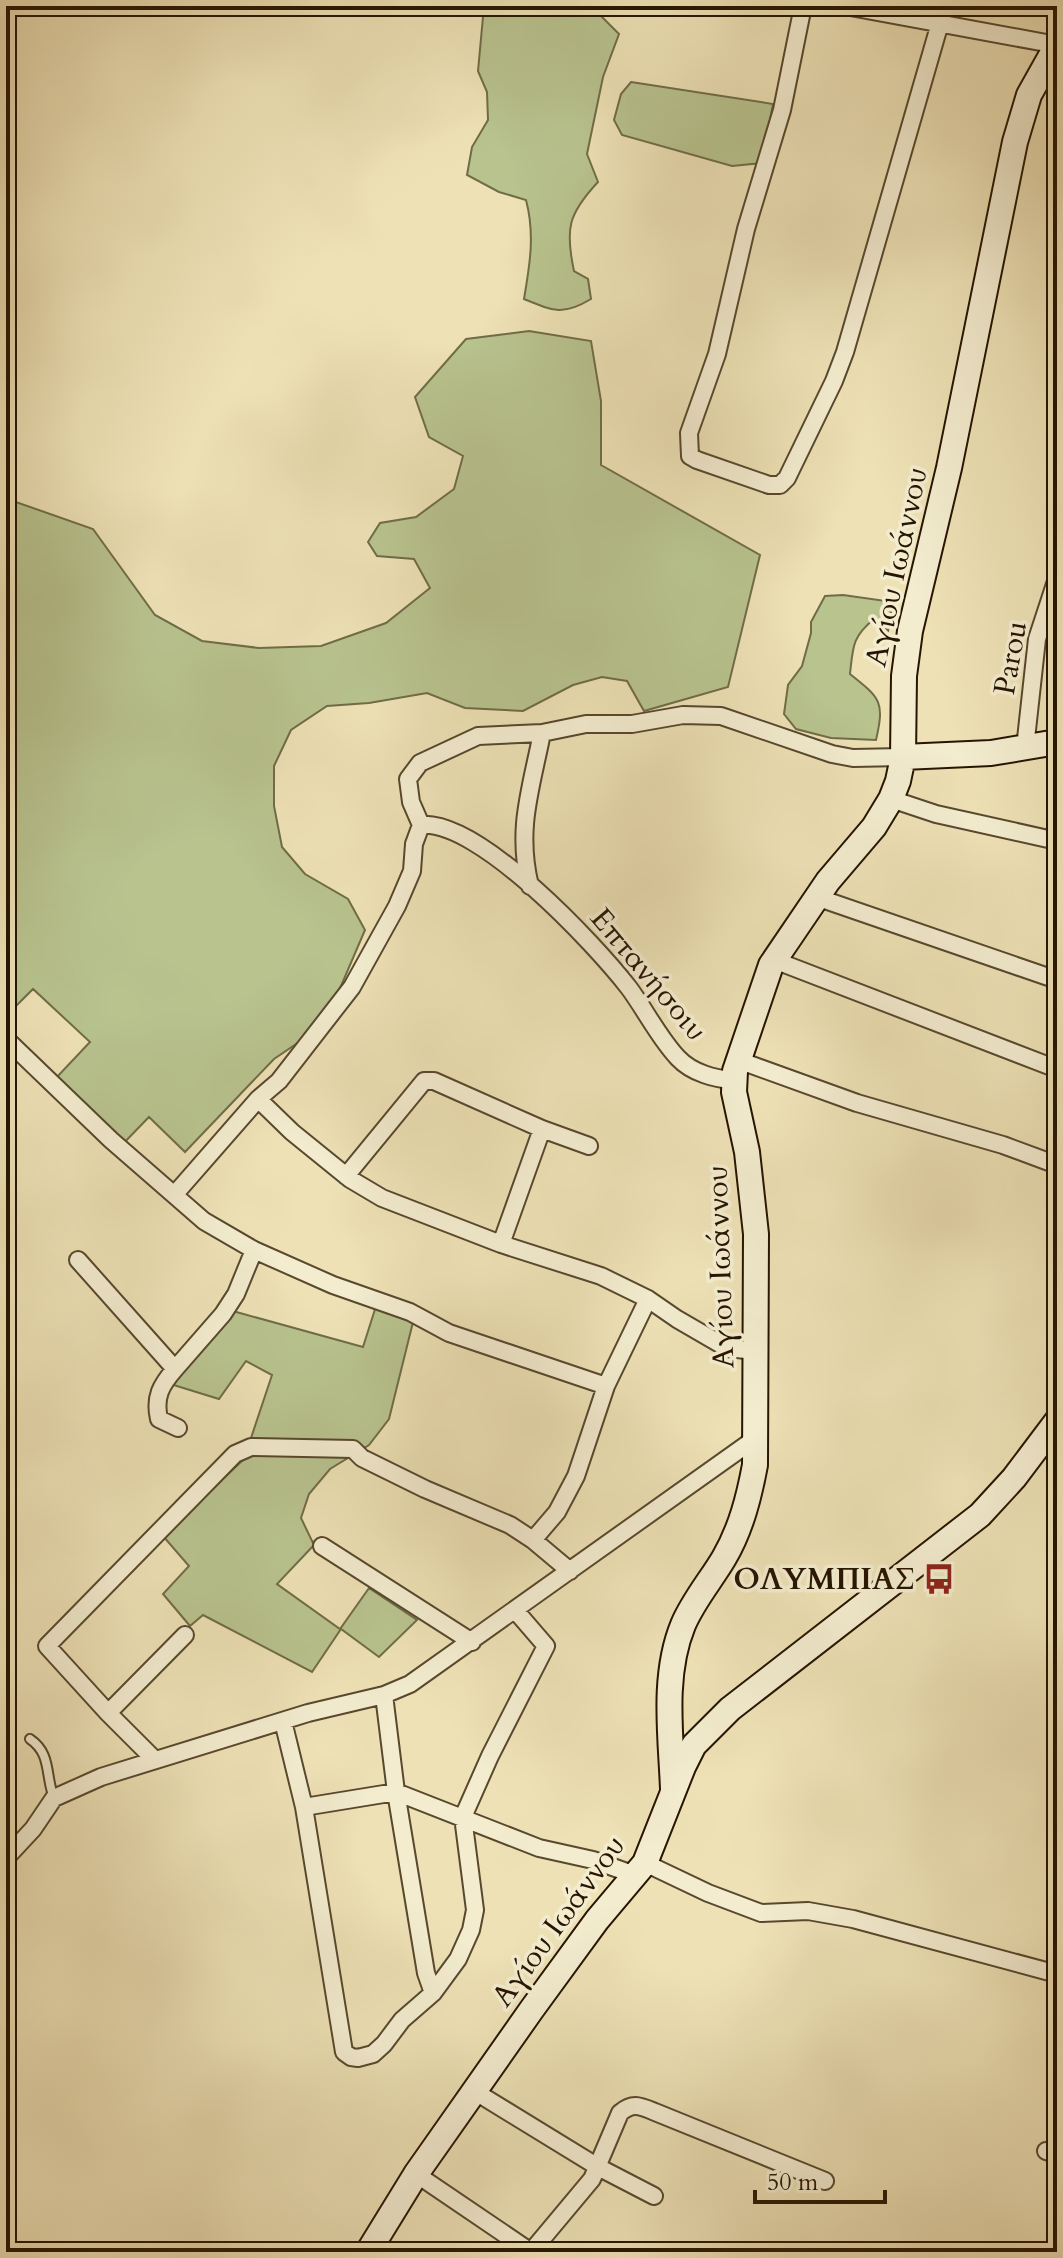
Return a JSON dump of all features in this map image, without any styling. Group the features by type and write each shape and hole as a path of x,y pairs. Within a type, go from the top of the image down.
{"street":[{"path":"803,6 782,110 746,229 717,354 688,440 690,456 697,460 769,485 780,485 787,478 834,381 940,23"},
{"path":"845,6 1057,45"},
{"name":"Αγίου Ιωάννου","path":"368,2252 416,2174 474,2091 597,1920 640,1869 673,1789 671,1715 674,1651 683,1624 737,1532 755,1465 754,1195 734,1092 736,1071 774,960 816,897 874,827 891,799 903,757 904,676 910,631 949,468 1015,142 1029,95 1057,45"},
{"name":"Parou","path":"1025,748 1037,639 1057,578"},
{"path":"175,1194 258,1099 279,1081 329,1019 374,952 412,871 414,844 421,825 411,802 408,779 420,763 478,736 542,733 586,724 632,724 683,715 721,716 832,754 853,758 991,753 1057,742"},
{"path":"530,886 524,863 522,831 542,733"},
{"path":"891,799 936,814 1057,841"},
{"name":"Επτανήσοιυ","path":"421,825 432,824 462,837 513,870 556,906 628,987 679,1059 710,1077 736,1071 1003,1145 1057,1165"},
{"path":"816,897 1057,980"},
{"path":"774,960 1057,1069"},
{"path":"6,1039 111,1140 204,1221 254,1250 333,1285 410,1312 449,1333 606,1386"},
{"path":"346,1176 424,1081 445,1086 589,1146"},
{"path":"258,1099 292,1132 346,1176 382,1198 501,1244 601,1276 648,1299 727,1348 756,1351"},
{"path":"501,1244 542,1129"},
{"path":"178,1428 159,1419 156,1406 160,1387 223,1314 236,1294 254,1250"},
{"path":"78,1260 175,1369"},
{"path":"533,1540 557,1512 576,1476 606,1386 648,1299"},
{"path":"673,1789 694,1745 708,1730 730,1709 980,1515 1014,1478 1057,1421"},
{"path":"6,1858 33,1829 54,1798 101,1777 283,1721 384,1695 410,1684 756,1438"},
{"path":"155,1760 47,1646 242,1449 353,1449 362,1458 425,1489 510,1525 570,1571"},
{"path":"322,1546 472,1642"},
{"path":"283,1721 304,1807 344,2052 358,2058 373,2054 402,2020 433,1993 458,1959 473,1920 475,1910 463,1817 546,1646 515,1610"},
{"path":"108,1713 185,1635"},
{"path":"384,1695 396,1792 426,1973 433,1993"},
{"path":"304,1807 396,1792 539,1848 640,1869 761,1913 808,1911 853,1919 1057,1974"},
{"path":"474,2091 598,2167 654,2196"},
{"path":"416,2174 531,2252 592,2179 620,2113 629,2106 636,2105 825,2181"}],"lane":[{"path":"30,1739 45,1754 48,1784 54,1798"}],"green space":[{"path":"484,6 598,6 599,14 619,34 603,77 587,154 598,182 580,204 571,223 574,271 588,279 591,299 573,308 551,309 524,299 531,237 526,200 499,192 467,175 472,147 488,120 487,92 478,71"},
{"path":"631,82 773,104 762,163 732,166 622,135 614,120 621,94"},
{"path":"529,331 591,341 601,401 601,465 760,555 728,687 644,711 627,681 602,677 573,685 523,711 465,708 427,693 369,703 327,706 291,730 274,766 274,806 282,847 305,874 348,899 365,930 338,993 302,1040 274,1059 185,1152 149,1117 117,1150 55,1079 90,1042 33,989 6,1016 6,503 13,501 93,529 155,615 202,641 259,648 321,646 386,623 430,588 414,559 377,556 368,542 380,523 416,517 454,489 463,456 429,437 415,397 466,339"},
{"path":"843,595 893,602 888,631 874,619 858,637 852,657 850,674 878,701 880,717 876,740 831,738 796,729 784,714 788,685 802,666 811,622 825,596"},
{"path":"376,1306 413,1322 389,1419 369,1445 330,1469 309,1494 301,1518 314,1545 277,1584 340,1629 369,1588 417,1620 379,1657 341,1629 312,1672 203,1615 190,1626 163,1594 189,1566 163,1536 244,1459 272,1375 246,1361 219,1399 167,1383 229,1310 363,1347"}],"place":[{"name":"ΟΛΥΜΠΙΑΣ","path":"939,1579"}]}
